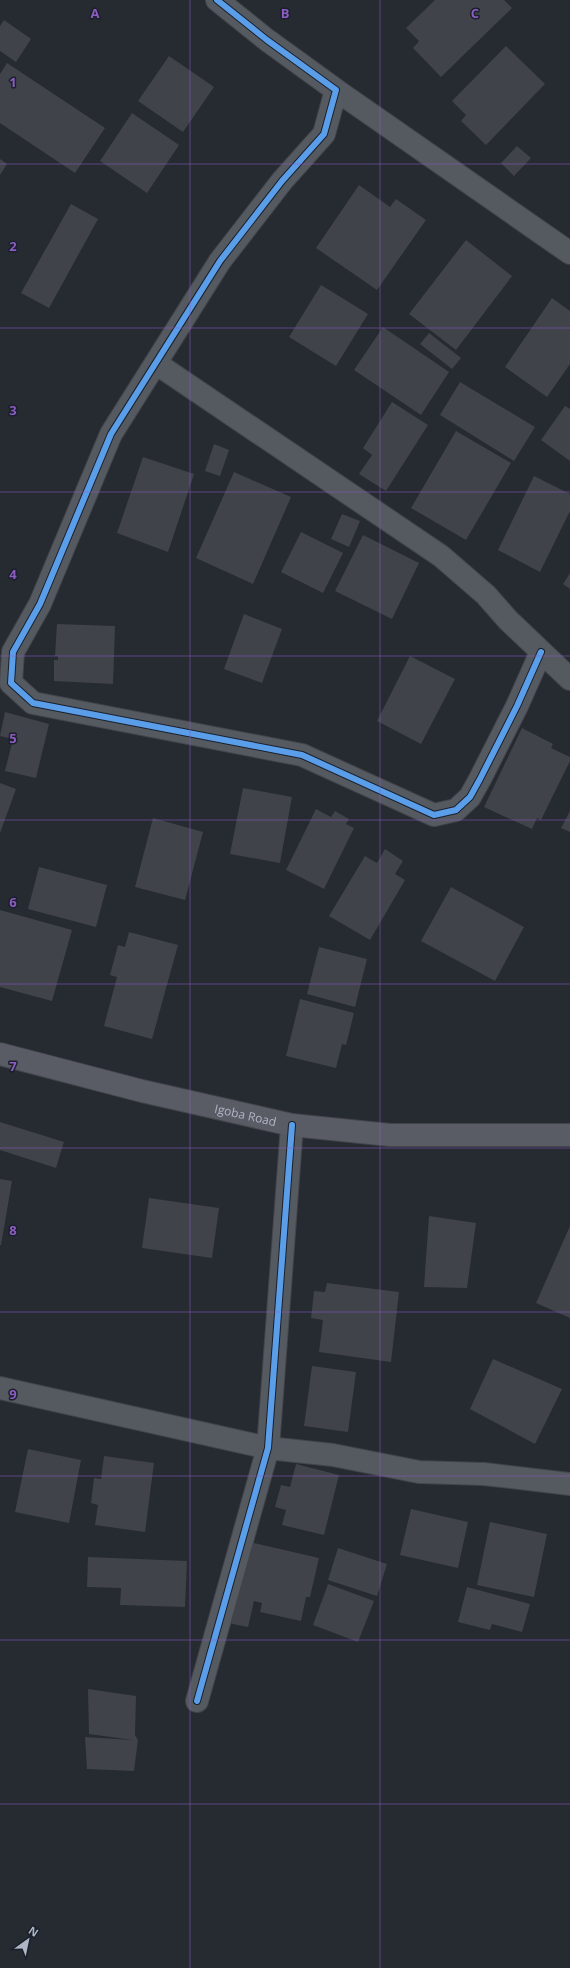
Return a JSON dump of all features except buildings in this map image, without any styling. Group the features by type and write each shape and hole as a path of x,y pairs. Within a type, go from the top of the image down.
{"street":[{"path":"217,0 267,40 336,90 570,253"},
{"path":"336,90 324,134 282,181 220,261 157,364 111,434 40,604 12,652 12,683 33,703 302,755 434,815 456,810 470,797 517,706 542,652"},
{"path":"157,364 442,556 486,595 508,620 570,679"},
{"name":"Igoba Road","path":"0,1054 142,1091 292,1125 390,1135 570,1135"},
{"path":"197,1701 268,1448 292,1125"},
{"path":"0,1388 268,1448 333,1455 418,1472 484,1474 570,1484"}],"cycle path":[{"path":"217,0 267,40 336,90 324,134 282,181 220,261 111,434 40,604 13,652 11,683 33,703 302,755 434,815 456,810 470,797 517,706 541,652"},
{"path":"197,1701 268,1448 292,1125"}]}
